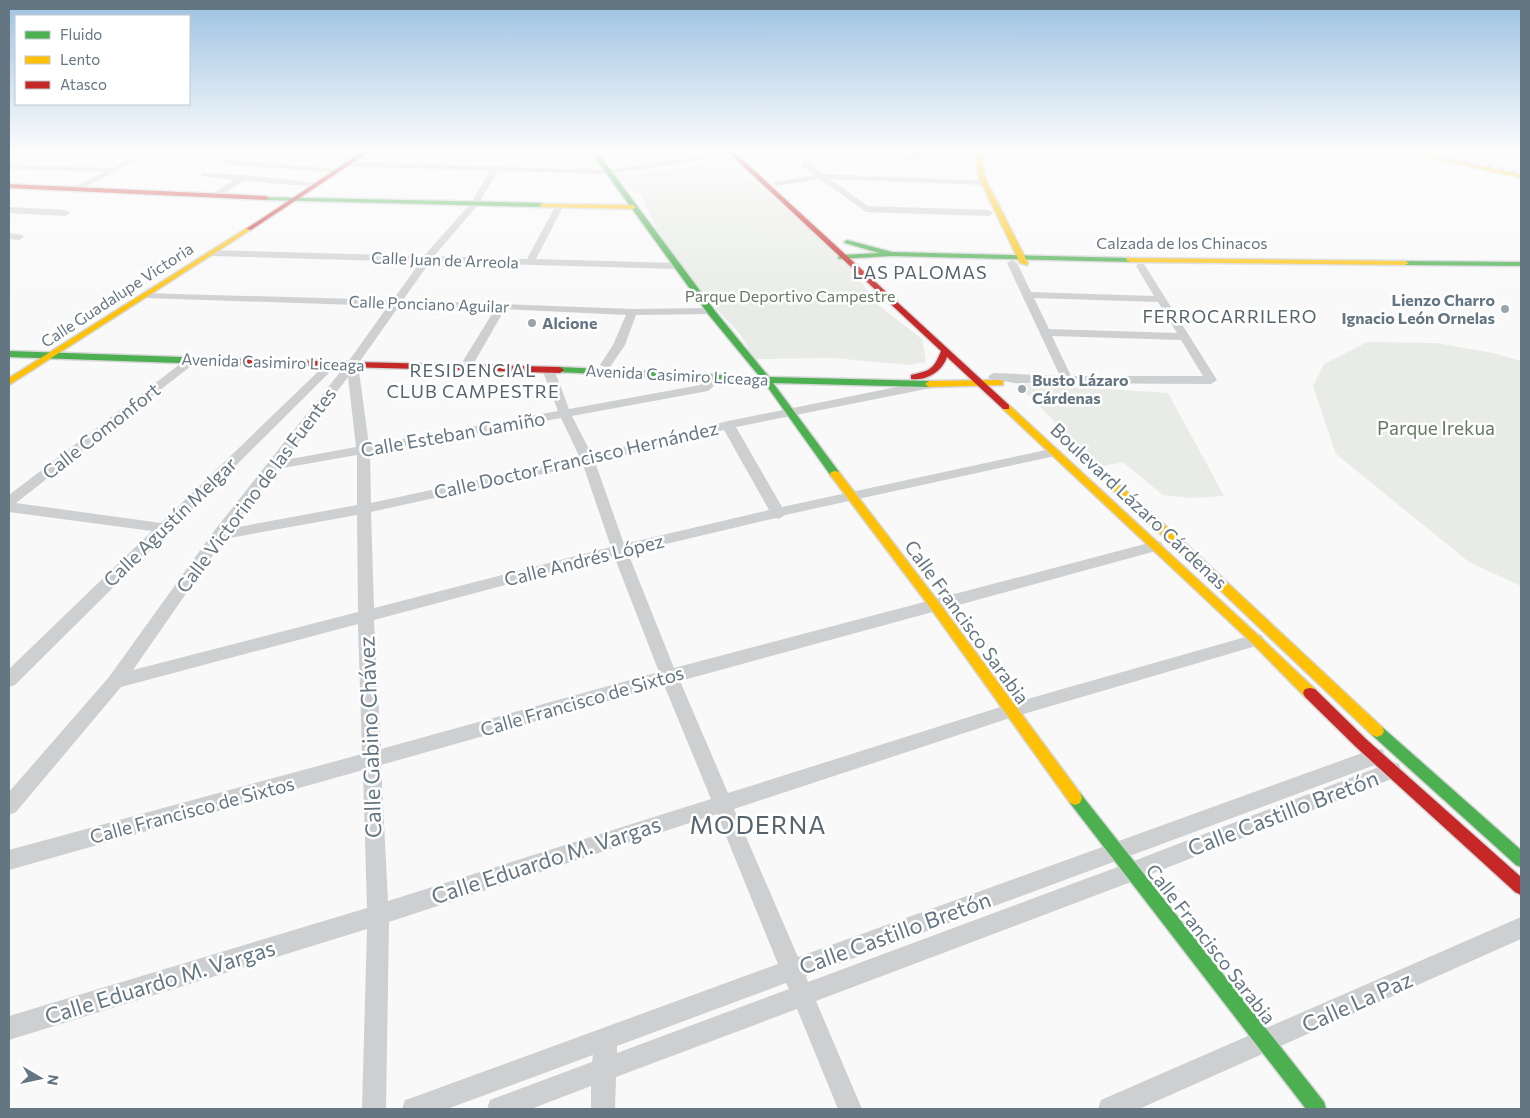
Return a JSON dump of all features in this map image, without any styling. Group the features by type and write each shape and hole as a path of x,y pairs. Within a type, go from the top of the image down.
{"main road":[{"name":"Calle Guadalupe Victoria","path":"14,379 66,348 289,204"},
{"path":"489,204 633,207"},
{"name":"Calle Francisco Sarabia","path":"631,204 741,351 769,380 788,413 934,603 1010,711 1115,852 1317,1109"},
{"name":"Boulevard Lázaro Cárdenas","path":"789,204 846,261 944,352 1056,452 1384,763 1521,887"},
{"path":"802,204 866,261"},
{"path":"987,204 989,213 1017,260"},
{"path":"993,204 1012,242 1017,260"},
{"path":"839,236 893,260"},
{"name":"Calzada de los Chinacos","path":"846,261 1017,260 1521,264"},
{"name":"Calzada de los Chinacos","path":"1017,260 1141,266 1521,273"},
{"path":"99,345 92,335 100,326"},
{"path":"32,347 67,338 100,326"},
{"name":"Avenida Casimiro Liceaga","path":"9,347 66,348 99,345 354,361 548,369 725,369 769,380 933,384 997,380"},
{"path":"725,369 741,351"},
{"path":"914,377 937,370 942,364 944,352"},
{"name":"Avenida Casimiro Liceaga","path":"9,354 332,364 354,361 469,361 725,369 978,381"},
{"path":"14,379 71,360 95,356"},
{"path":"778,394 787,384 796,380"},
{"name":"Boulevard Lázaro Cárdenas","path":"1101,475 1182,547 1380,734 1521,860"}],"street":[{"name":"Calle Victorino de las Fuentes","path":"9,806 115,682 219,535 354,361 394,302 427,259 474,204"},
{"path":"860,204 866,209 989,213"},
{"path":"530,262 560,205"},
{"path":"9,210 66,213"},
{"name":"Calle Juan de Arreola","path":"212,254 678,266"},
{"path":"1017,260 1026,295 1067,379"},
{"path":"1141,266 1184,337"},
{"name":"Calle Ponciano Aguilar","path":"146,295 394,302 632,312 711,312"},
{"path":"1026,295 1161,299"},
{"path":"469,361 502,306"},
{"path":"606,365 620,345 632,312"},
{"path":"1044,332 1184,337"},
{"name":"Avenida Casimiro Liceaga","path":"997,380 1210,380 1184,337"},
{"name":"Calle Comonfort","path":"9,502 192,360"},
{"name":"Calle Gabino Chávez","path":"354,361 363,450 366,616 378,915 374,1109"},
{"name":"Calle Agustín Melgar","path":"9,680 162,528 332,364"},
{"path":"548,369 565,413 588,460 619,550 669,676 850,1109"},
{"name":"Calle Esteban Gamiño","path":"273,466 704,388 725,369"},
{"name":"Calle Doctor Francisco Hernández","path":"219,535 363,509 588,460 728,425 933,384"},
{"path":"728,425 779,514"},
{"name":"Calle Andrés López","path":"115,682 619,550 779,514 852,495 1056,452"},
{"path":"9,507 162,528"},
{"name":"Calle Francisco de Sixtos","path":"9,860 371,761 934,603 1156,546"},
{"name":"Calle Eduardo M. Vargas","path":"9,1028 378,915 1010,711 1256,640"},
{"name":"Calle Castillo Bretón","path":"414,1109 1115,852 1384,763"},
{"name":"Calle Castillo Bretón","path":"499,1109 802,997 1131,872 1384,763"},
{"name":"Calle La Paz","path":"1110,1109 1266,1042 1521,928"},
{"path":"602,1109 605,1039"}],"green space":[{"name":"Parque Deportivo Campestre","path":"645,204 781,204 851,267 877,304 922,339 926,362 908,365 834,358 754,359 740,334 712,304 660,236"},
{"name":"Parque Irekua","path":"1367,342 1436,343 1493,353 1521,361 1521,586 1469,562 1336,454 1313,386 1324,364"},
{"path":"1016,383 1168,393 1224,496 1191,498 1163,495 1123,462 1100,467"}],"traffic: fast":[{"path":"509,204 542,205"},
{"path":"632,204 712,313 762,374 835,474"},
{"path":"847,242 892,254"},
{"path":"842,257 892,254 1130,260"},
{"path":"1405,263 1521,264"},
{"path":"9,354 236,362"},
{"path":"560,370 769,380 929,384"},
{"path":"1377,731 1521,860"},
{"path":"1075,798 1317,1109"}],"traffic: slow":[{"path":"995,204 1024,263"},
{"path":"542,205 633,207"},
{"path":"9,382 249,229"},
{"path":"1130,260 1405,263"},
{"path":"929,384 1000,383"},
{"path":"1006,407 1256,640 1310,693"},
{"path":"835,474 933,603 1075,798"},
{"path":"1112,484 1182,547 1377,731"}],"traffic: jam":[{"path":"249,229 287,204"},
{"path":"787,204 1006,407"},
{"path":"914,377 938,367 944,352"},
{"path":"236,362 560,370"},
{"path":"1310,693 1361,743 1521,887"}],"place":[{"name":"Lienzo Charro Ignacio León Ornelas","path":"1505,309"},
{"name":"Alcione","path":"532,323"},
{"name":"Busto Lázaro Cárdenas","path":"1022,389"}],"district":[{"name":"LAS PALOMAS","path":"920,273"},
{"name":"FERROCARRILERO","path":"1230,317"},
{"name":"RESIDENCIAL CLUB CAMPESTRE","path":"473,381"},
{"name":"MODERNA","path":"758,825"}]}
